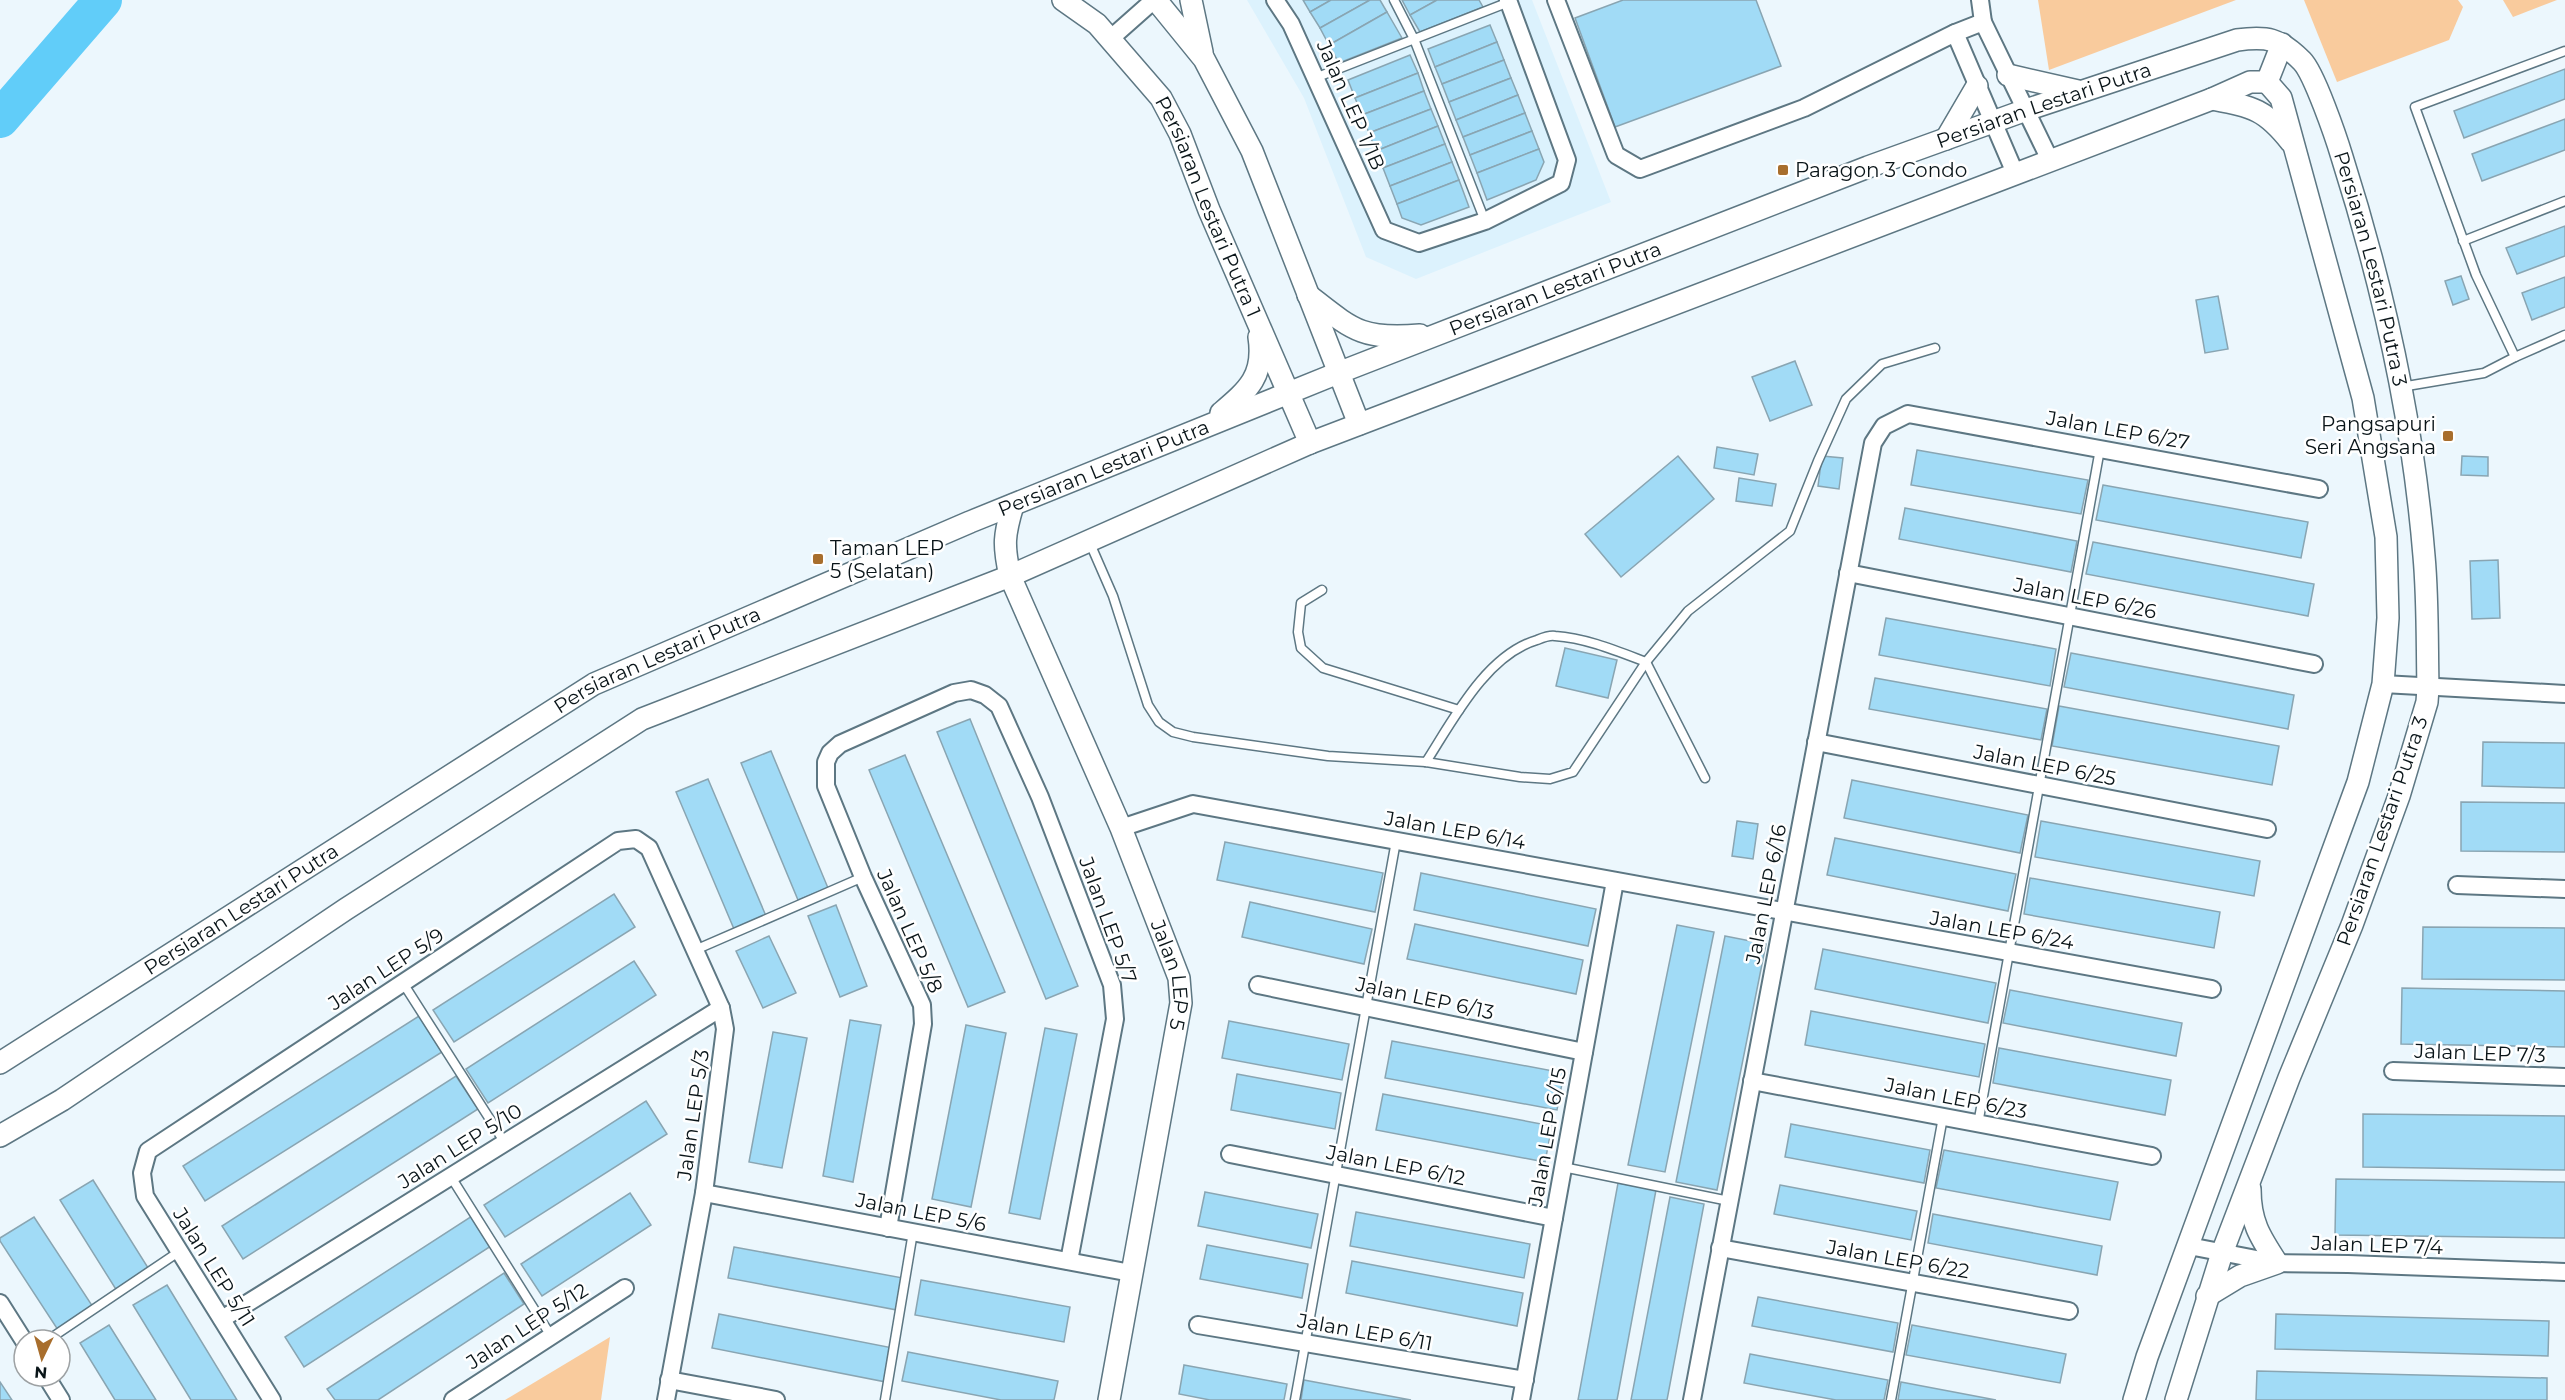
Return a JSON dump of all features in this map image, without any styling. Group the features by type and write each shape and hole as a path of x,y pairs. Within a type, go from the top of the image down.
{"street":[{"name":"Persiaran Lestari Putra 1","path":"1063,0 1097,24 1161,98 1180,134 1209,210 1310,443"},
{"path":"1110,39 1155,0 1204,59 1252,151 1359,424"},
{"path":"1191,0 1204,59"},
{"name":"Jalan LEP 1/1B","path":"1275,0 1292,24 1384,230 1419,243 1485,221"},
{"path":"1556,0 1616,155 1640,169 1804,108 1983,21"},
{"path":"1980,0 1983,21 2050,160"},
{"path":"1485,221 1561,183 1567,160 1508,1"},
{"path":"1955,33 2015,173"},
{"name":"Persiaran Lestari Putra","path":"0,1064 594,684 1013,505 1288,393 1946,139 2078,92 2237,40 2260,37 2282,44"},
{"path":"0,1136 62,1100 346,909 642,720 1010,576 1310,443 1563,349 2212,99 2250,82 2267,82 2282,44"},
{"name":"Persiaran Lestari Putra 3","path":"2175,1400 2222,1253 2352,925 2387,828 2424,713 2428,688 2424,557 2401,387 2388,323 2355,197 2332,125 2304,62 2282,44"},
{"path":"2008,75 2078,92"},
{"name":"Persiaran Lestari Putra 3","path":"2134,1400 2147,1357 2358,782 2383,684 2388,618 2386,537 2363,398 2297,150 2281,98 2267,82"},
{"path":"1946,139 1977,86"},
{"path":"2212,99 2246,106 2274,120 2297,150"},
{"path":"1308,294 1348,326 1366,334 1394,337 1442,333"},
{"path":"1205,427 1246,393 1251,383 1262,355 1256,318"},
{"name":"Jalan LEP 6/27","path":"1908,414 2319,489"},
{"name":"Jalan LEP 6/16","path":"1692,1400 1873,443 1884,426 1908,414"},
{"name":"Jalan LEP 5","path":"1013,505 1004,533 1004,552 1010,576 1121,828 1179,978 1181,1003 1109,1400"},
{"name":"Jalan LEP 6/26","path":"1848,573 2314,664"},
{"path":"2383,684 2565,694"},
{"name":"Jalan LEP 5/8","path":"888,1228 923,1024 922,1005 863,877 826,786 826,762 830,753 840,744 954,693 971,690"},
{"name":"Jalan LEP 5/7","path":"971,690 985,695 999,706 1040,797 1112,985 1115,1019 1069,1261"},
{"name":"Jalan LEP 6/25","path":"1816,742 2266,829"},
{"name":"Jalan LEP 6/14","path":"1121,828 1193,804 1784,911"},
{"name":"Jalan LEP 5/9","path":"148,1151 618,841 636,839 649,848"},
{"name":"Jalan LEP 5/3","path":"649,848 721,1008 725,1029 704,1193 666,1400"},
{"name":"Jalan LEP 6/15","path":"1521,1400 1615,881"},
{"path":"2457,885 2565,889"},
{"name":"Jalan LEP 6/24","path":"1784,911 2212,989"},
{"name":"Jalan LEP 6/13","path":"1258,985 1584,1052"},
{"name":"Jalan LEP 5/10","path":"222,1319 721,1008"},
{"name":"Jalan LEP 7/3","path":"2393,1071 2565,1077"},
{"name":"Jalan LEP 6/23","path":"1752,1081 2152,1156"},
{"name":"Jalan LEP 5/11","path":"148,1151 142,1173 146,1196 272,1400"},
{"name":"Jalan LEP 6/12","path":"1230,1154 1554,1218"},
{"path":"2207,1296 2240,1276 2277,1263 2250,1212 2251,1177"},
{"name":"Jalan LEP 5/6","path":"704,1193 1131,1273"},
{"name":"Jalan LEP 7/4","path":"2189,1246 2277,1263 2565,1272"},
{"name":"Jalan LEP 6/22","path":"1720,1248 2069,1311"},
{"name":"Jalan LEP 5/12","path":"453,1400 625,1288"},
{"path":"0,1303 16,1328"},
{"name":"Jalan LEP 6/11","path":"1198,1325 1525,1380"},
{"path":"669,1380 776,1400"}],"lane":[{"path":"1395,0 1414,39 1485,221"},
{"path":"1315,78 1508,1"},
{"path":"2515,357 2476,275 2415,107 2565,51"},
{"path":"2463,241 2565,201"},
{"path":"2401,387 2484,373 2565,335"},
{"path":"1089,541 1113,596 1148,705 1159,722 1173,732 1193,737 1328,756 1426,762 1550,779 1573,771 1646,662 1688,611 1790,531 1846,399 1882,364 1935,348"},
{"path":"1978,1124 2100,449"},
{"path":"1323,590 1301,603 1298,632 1301,648 1323,669 1459,710"},
{"path":"1426,762 1459,710 1496,662 1530,642 1552,635 1604,646 1646,662 1705,778"},
{"path":"1295,1400 1396,841"},
{"path":"695,950 863,877"},
{"path":"403,983 505,1143"},
{"path":"1892,1400 1943,1117"},
{"path":"1563,1167 1729,1201"},
{"path":"451,1177 551,1336"},
{"path":"885,1400 913,1232"},
{"path":"66,1328 180,1251"}],"shaded area":[{"path":"1247,0 1532,0 1611,202 1416,279 1366,257 1304,98"},
{"path":"2038,0 2236,0 2049,70"},
{"path":"2304,0 2458,0 2463,7 2449,40 2337,82"},
{"path":"2503,0 2557,0 2513,17"},
{"path":"610,1337 601,1400 505,1400"}],"building":[{"path":"1303,0 1331,0 1310,12"},
{"path":"1331,0 1370,0 1320,28 1310,12"},
{"path":"1370,0 1380,0 1387,12 1329,45 1320,28"},
{"path":"1402,0 1437,0 1410,15"},
{"path":"1437,0 1479,0 1483,7 1420,32 1410,15"},
{"path":"1623,0 1756,0 1781,66 1615,127 1575,18"},
{"path":"1387,12 1402,38 1339,63 1329,45"},
{"path":"1490,25 1497,42 1435,67 1428,49"},
{"path":"1497,42 1504,60 1442,84 1435,67"},
{"path":"1410,55 1418,73 1355,98 1348,80"},
{"path":"1504,60 1511,78 1449,102 1442,84"},
{"path":"2565,69 2565,99 2464,138 2454,111"},
{"path":"1418,73 1424,91 1362,115 1355,98"},
{"path":"1511,78 1518,95 1456,120 1449,102"},
{"path":"1424,91 1431,109 1369,133 1362,115"},
{"path":"1518,95 1525,113 1463,137 1456,120"},
{"path":"1431,109 1438,126 1376,151 1369,133"},
{"path":"1525,113 1532,131 1470,155 1463,137"},
{"path":"2565,119 2565,150 2482,181 2472,154"},
{"path":"1438,126 1445,144 1383,168 1376,151"},
{"path":"1532,131 1539,149 1477,173 1470,155"},
{"path":"1445,144 1452,162 1390,186 1383,168"},
{"path":"1539,149 1544,162 1536,180 1487,200 1477,173"},
{"path":"1452,162 1459,180 1397,204 1390,186"},
{"path":"1459,180 1469,207 1421,225 1402,218 1397,204"},
{"path":"2565,226 2565,256 2517,274 2506,248"},
{"path":"2461,276 2469,299 2453,305 2445,281"},
{"path":"2565,277 2565,307 2532,320 2522,293"},
{"path":"2218,296 2228,349 2205,353 2196,300"},
{"path":"1795,361 1812,405 1770,421 1752,377"},
{"path":"1717,447 1758,454 1754,475 1714,468"},
{"path":"1917,450 2088,480 2081,514 1911,485"},
{"path":"1678,456 1714,499 1621,577 1585,534"},
{"path":"1822,456 1843,458 1839,489 1818,486"},
{"path":"2462,456 2488,457 2488,476 2461,475"},
{"path":"1739,478 1776,484 1772,506 1736,501"},
{"path":"2103,485 2308,522 2301,558 2096,520"},
{"path":"1905,508 2077,541 2071,572 1899,539"},
{"path":"2093,542 2314,584 2308,616 2086,574"},
{"path":"2498,560 2500,618 2472,619 2470,561"},
{"path":"1886,618 2056,649 2050,686 1879,655"},
{"path":"1565,648 1617,660 1608,698 1556,686"},
{"path":"2071,653 2294,695 2288,729 2064,687"},
{"path":"1875,678 2047,709 2041,740 1869,709"},
{"path":"2059,706 2279,746 2272,785 2052,746"},
{"path":"970,719 1078,986 1046,999 937,732"},
{"path":"2483,742 2565,743 2565,788 2482,786"},
{"path":"771,751 828,888 798,900 741,763"},
{"path":"905,755 1005,992 968,1007 869,770"},
{"path":"708,779 766,916 734,929 676,792"},
{"path":"1852,780 2028,815 2020,853 1844,818"},
{"path":"2461,802 2565,803 2565,852 2461,851"},
{"path":"1737,821 1758,824 1753,859 1732,856"},
{"path":"2041,821 2260,861 2254,896 2035,857"},
{"path":"1835,838 2016,874 2008,911 1827,875"},
{"path":"1225,842 1383,873 1375,912 1217,880"},
{"path":"1421,873 1596,909 1588,946 1414,910"},
{"path":"2030,878 2220,912 2214,948 2024,914"},
{"path":"614,894 635,927 454,1042 433,1010"},
{"path":"1250,902 1372,929 1364,964 1242,937"},
{"path":"836,905 867,986 840,997 808,916"},
{"path":"1415,924 1583,960 1576,994 1407,959"},
{"path":"1677,925 1714,932 1665,1172 1628,1165"},
{"path":"2423,927 2565,928 2565,980 2422,979"},
{"path":"769,936 796,993 763,1008 736,951"},
{"path":"1725,936 1766,944 1717,1190 1676,1182"},
{"path":"1823,949 1996,983 1988,1023 1815,989"},
{"path":"634,961 656,995 488,1103 466,1069"},
{"path":"2402,988 2565,991 2565,1047 2401,1044"},
{"path":"2010,990 2182,1023 2176,1056 2003,1023"},
{"path":"1811,1011 1985,1044 1979,1077 1805,1045"},
{"path":"419,1016 442,1052 205,1201 183,1166"},
{"path":"850,1020 881,1025 853,1182 823,1176"},
{"path":"1229,1021 1349,1044 1342,1080 1222,1058"},
{"path":"966,1025 1006,1033 971,1207 932,1199"},
{"path":"1045,1028 1077,1034 1040,1219 1009,1213"},
{"path":"773,1032 807,1038 782,1168 749,1162"},
{"path":"1392,1041 1564,1073 1557,1110 1385,1078"},
{"path":"1999,1048 2171,1080 2165,1115 1993,1083"},
{"path":"1237,1074 1341,1093 1335,1129 1231,1110"},
{"path":"456,1076 478,1109 243,1259 222,1226"},
{"path":"1383,1094 1552,1126 1545,1162 1376,1130"},
{"path":"646,1101 667,1134 505,1237 484,1205"},
{"path":"2363,1114 2565,1116 2565,1170 2363,1167"},
{"path":"1791,1124 1930,1150 1924,1183 1785,1157"},
{"path":"1944,1150 2118,1182 2110,1220 1936,1188"},
{"path":"2336,1179 2565,1182 2565,1238 2335,1235"},
{"path":"93,1180 150,1271 117,1291 60,1200"},
{"path":"1618,1183 1656,1190 1617,1400 1578,1400"},
{"path":"1780,1185 1917,1211 1911,1240 1774,1214"},
{"path":"1205,1192 1318,1214 1311,1248 1198,1226"},
{"path":"630,1193 651,1225 542,1296 521,1264"},
{"path":"1670,1197 1704,1204 1667,1400 1631,1400"},
{"path":"1356,1212 1530,1244 1524,1278 1350,1246"},
{"path":"1933,1214 2102,1246 2097,1275 1928,1243"},
{"path":"472,1216 491,1246 304,1367 285,1337"},
{"path":"34,1217 93,1307 61,1328 57,1328 0,1238"},
{"path":"1207,1245 1308,1264 1302,1298 1200,1279"},
{"path":"734,1247 903,1278 897,1310 728,1278"},
{"path":"1352,1261 1523,1293 1517,1326 1346,1293"},
{"path":"504,1273 524,1304 378,1400 335,1400 327,1389"},
{"path":"921,1280 1070,1307 1064,1342 915,1315"},
{"path":"167,1285 237,1400 191,1400 133,1305"},
{"path":"1758,1297 1898,1323 1893,1352 1752,1326"},
{"path":"719,1314 893,1348 886,1382 712,1348"},
{"path":"2276,1314 2549,1321 2548,1356 2275,1349"},
{"path":"109,1325 156,1400 115,1400 80,1343"},
{"path":"1912,1325 2066,1354 2060,1383 1906,1355"},
{"path":"908,1352 1058,1381 1054,1400 1001,1400 902,1381"},
{"path":"1750,1354 1888,1380 1884,1400 1836,1400 1744,1383"},
{"path":"1184,1365 1287,1384 1284,1400 1210,1400 1179,1394"},
{"path":"2257,1371 2547,1378 2547,1400 2256,1400"},
{"path":"1304,1380 1411,1400 1301,1400"},
{"path":"0,1382 12,1400 0,1400"},
{"path":"1901,1382 1996,1400 1898,1400"}],"waterway":[{"path":"0,119 103,0"}],"place":[{"name":"Paragon 3 Condo","path":"1783,170"},
{"name":"Pangsapuri Seri Angsana","path":"2448,436"},
{"name":"Taman LEP 5 (Selatan)","path":"818,559"}]}
